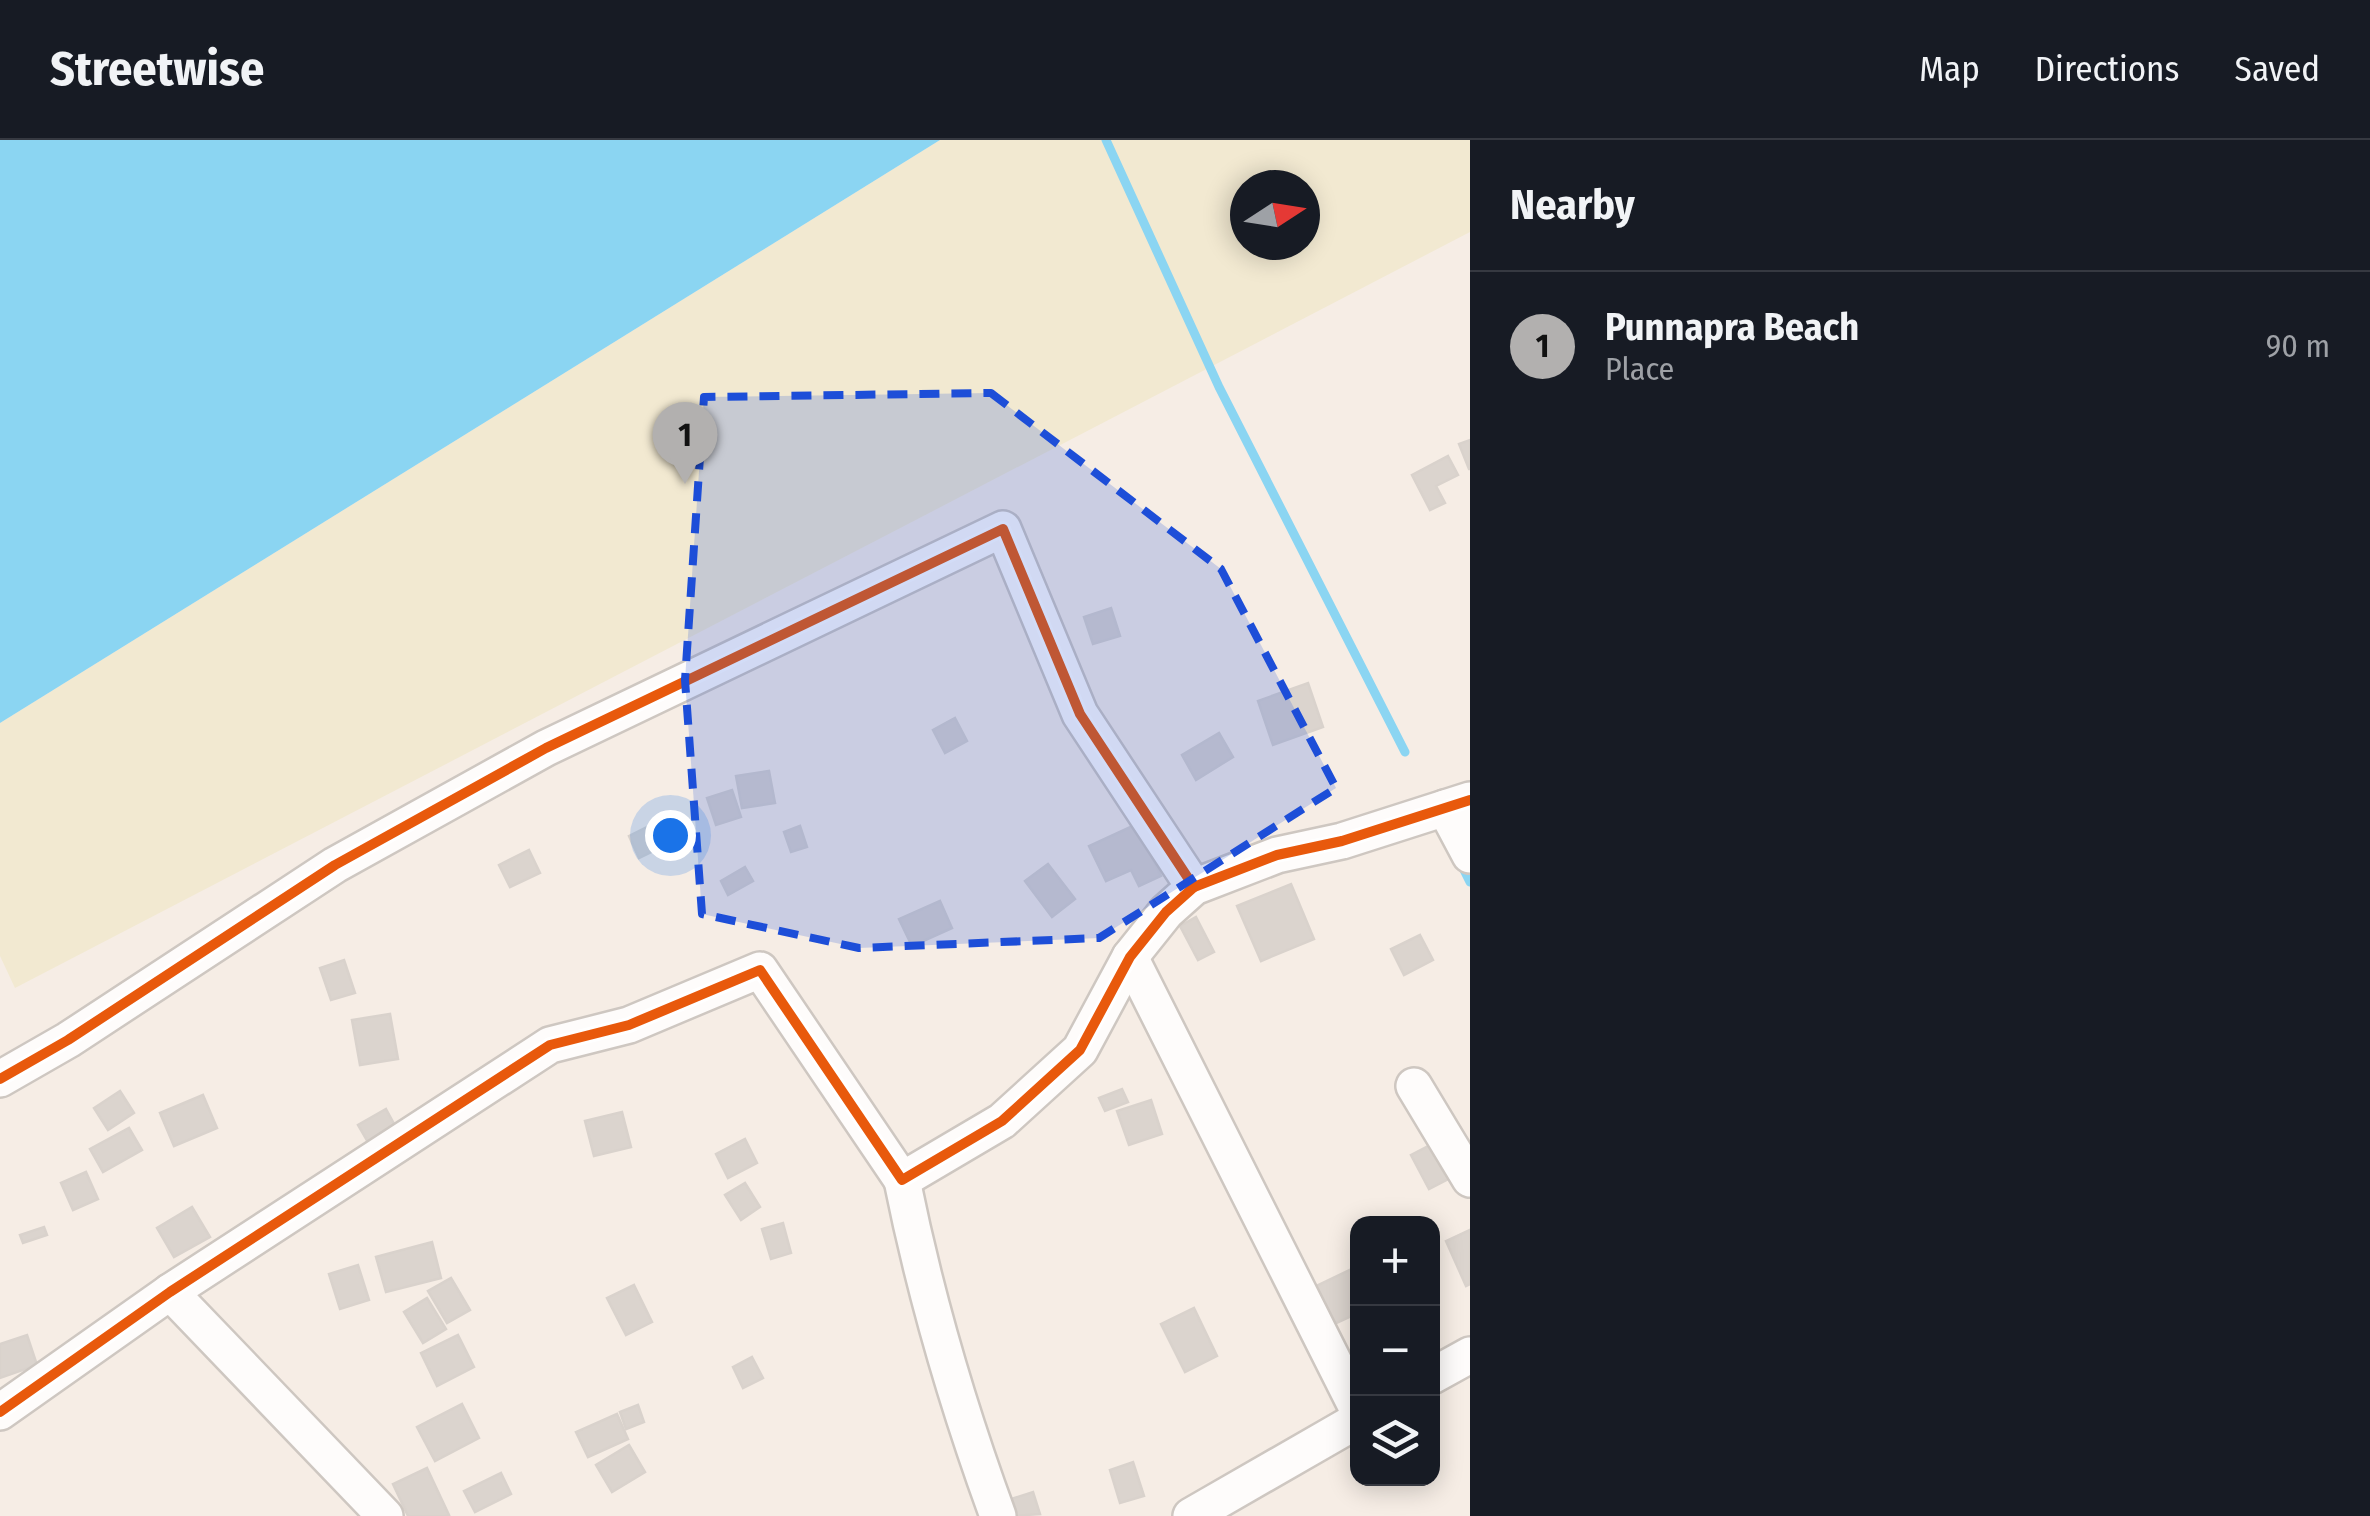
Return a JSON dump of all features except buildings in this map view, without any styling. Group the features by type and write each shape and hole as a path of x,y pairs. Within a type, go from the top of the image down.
{"street":[{"path":"0,1079 68,1040 335,865 546,748 1003,530 1080,714 1194,887"},
{"path":"902,1180 1002,1121 1080,1050 1130,956 1166,912 1194,887 1277,854 1342,841 1458,804 1470,855"},
{"path":"1130,956 1351,1396"},
{"path":"0,1412 170,1292 550,1045 629,1024 760,970 902,1180 965,1428 998,1516"},
{"path":"1414,1086 1470,1179"},
{"path":"170,1292 385,1516"},
{"path":"1440,1372 1470,1355"},
{"path":"1191,1516 1350,1425"}],"highlighted area":[{"path":"991,393 1221,569 1336,788 1099,938 859,948 702,914 685,680 704,397"}],"sand":[{"path":"940,140 1470,140 1470,232 15,988 0,956 0,723"}],"water":[{"path":"0,140 940,140 0,723"}],"waterway":[{"path":"1106,140 1219,387 1405,752"},
{"path":"1463,868 1470,882"}],"cycle path":[{"path":"0,1079 68,1040 335,865 546,748 1003,529 1080,714 1194,887"},
{"path":"0,1412 170,1292 550,1045 629,1025 760,970 902,1180 1002,1121 1080,1050 1130,957 1166,912 1194,887 1277,855 1342,841 1470,800"}],"place":[{"name":"Punnapra Beach","path":"685,484"}]}
